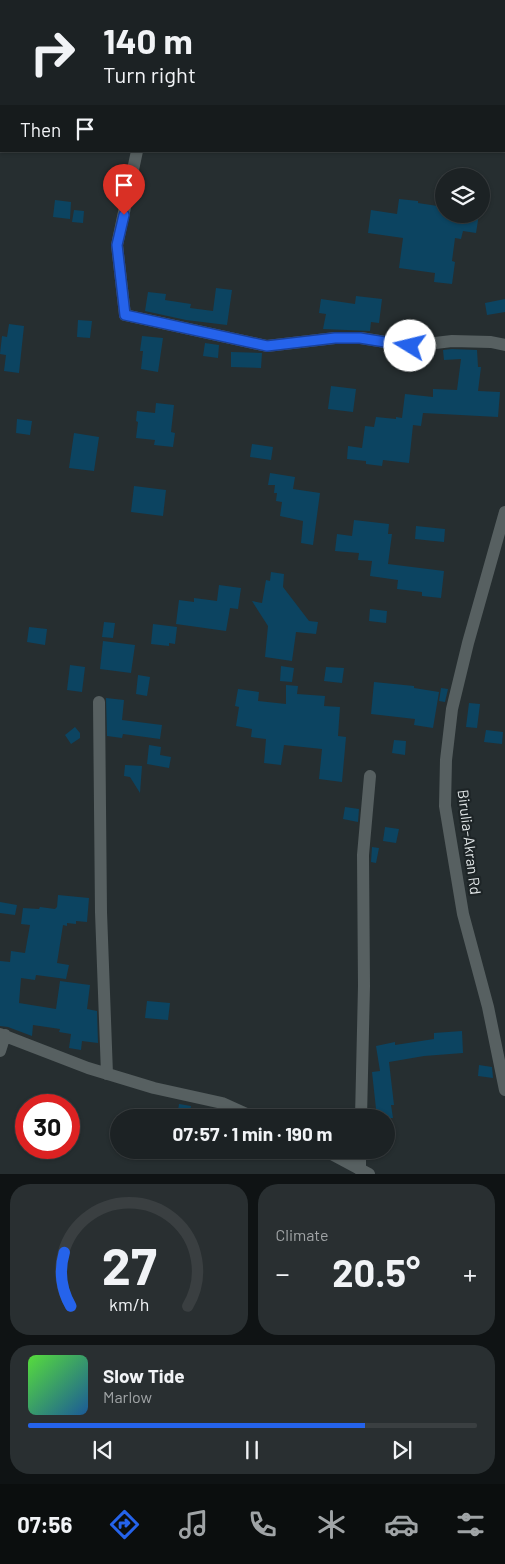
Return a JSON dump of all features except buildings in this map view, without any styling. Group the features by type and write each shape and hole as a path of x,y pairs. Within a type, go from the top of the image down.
{"street":[{"path":"137,152 117,245 125,315 267,346 335,338 360,338 410,346 452,341 491,342 505,345"},
{"name":"Birulia-Akran Rd","path":"505,512 502,531 468,643 452,709 446,760 445,806 463,914 488,1007 505,1090"},
{"path":"99,702 101,912 106,1074"},
{"path":"361,1109 364,986 363,855 370,776"},
{"path":"0,1051 2,1034 106,1074 154,1088 222,1103 235,1109"},
{"path":"340,1159 364,1172"},
{"path":"362,1159 364,1172"}],"route":[{"path":"124,215 117,245 125,315 267,346 335,338 360,338 410,346"}]}
